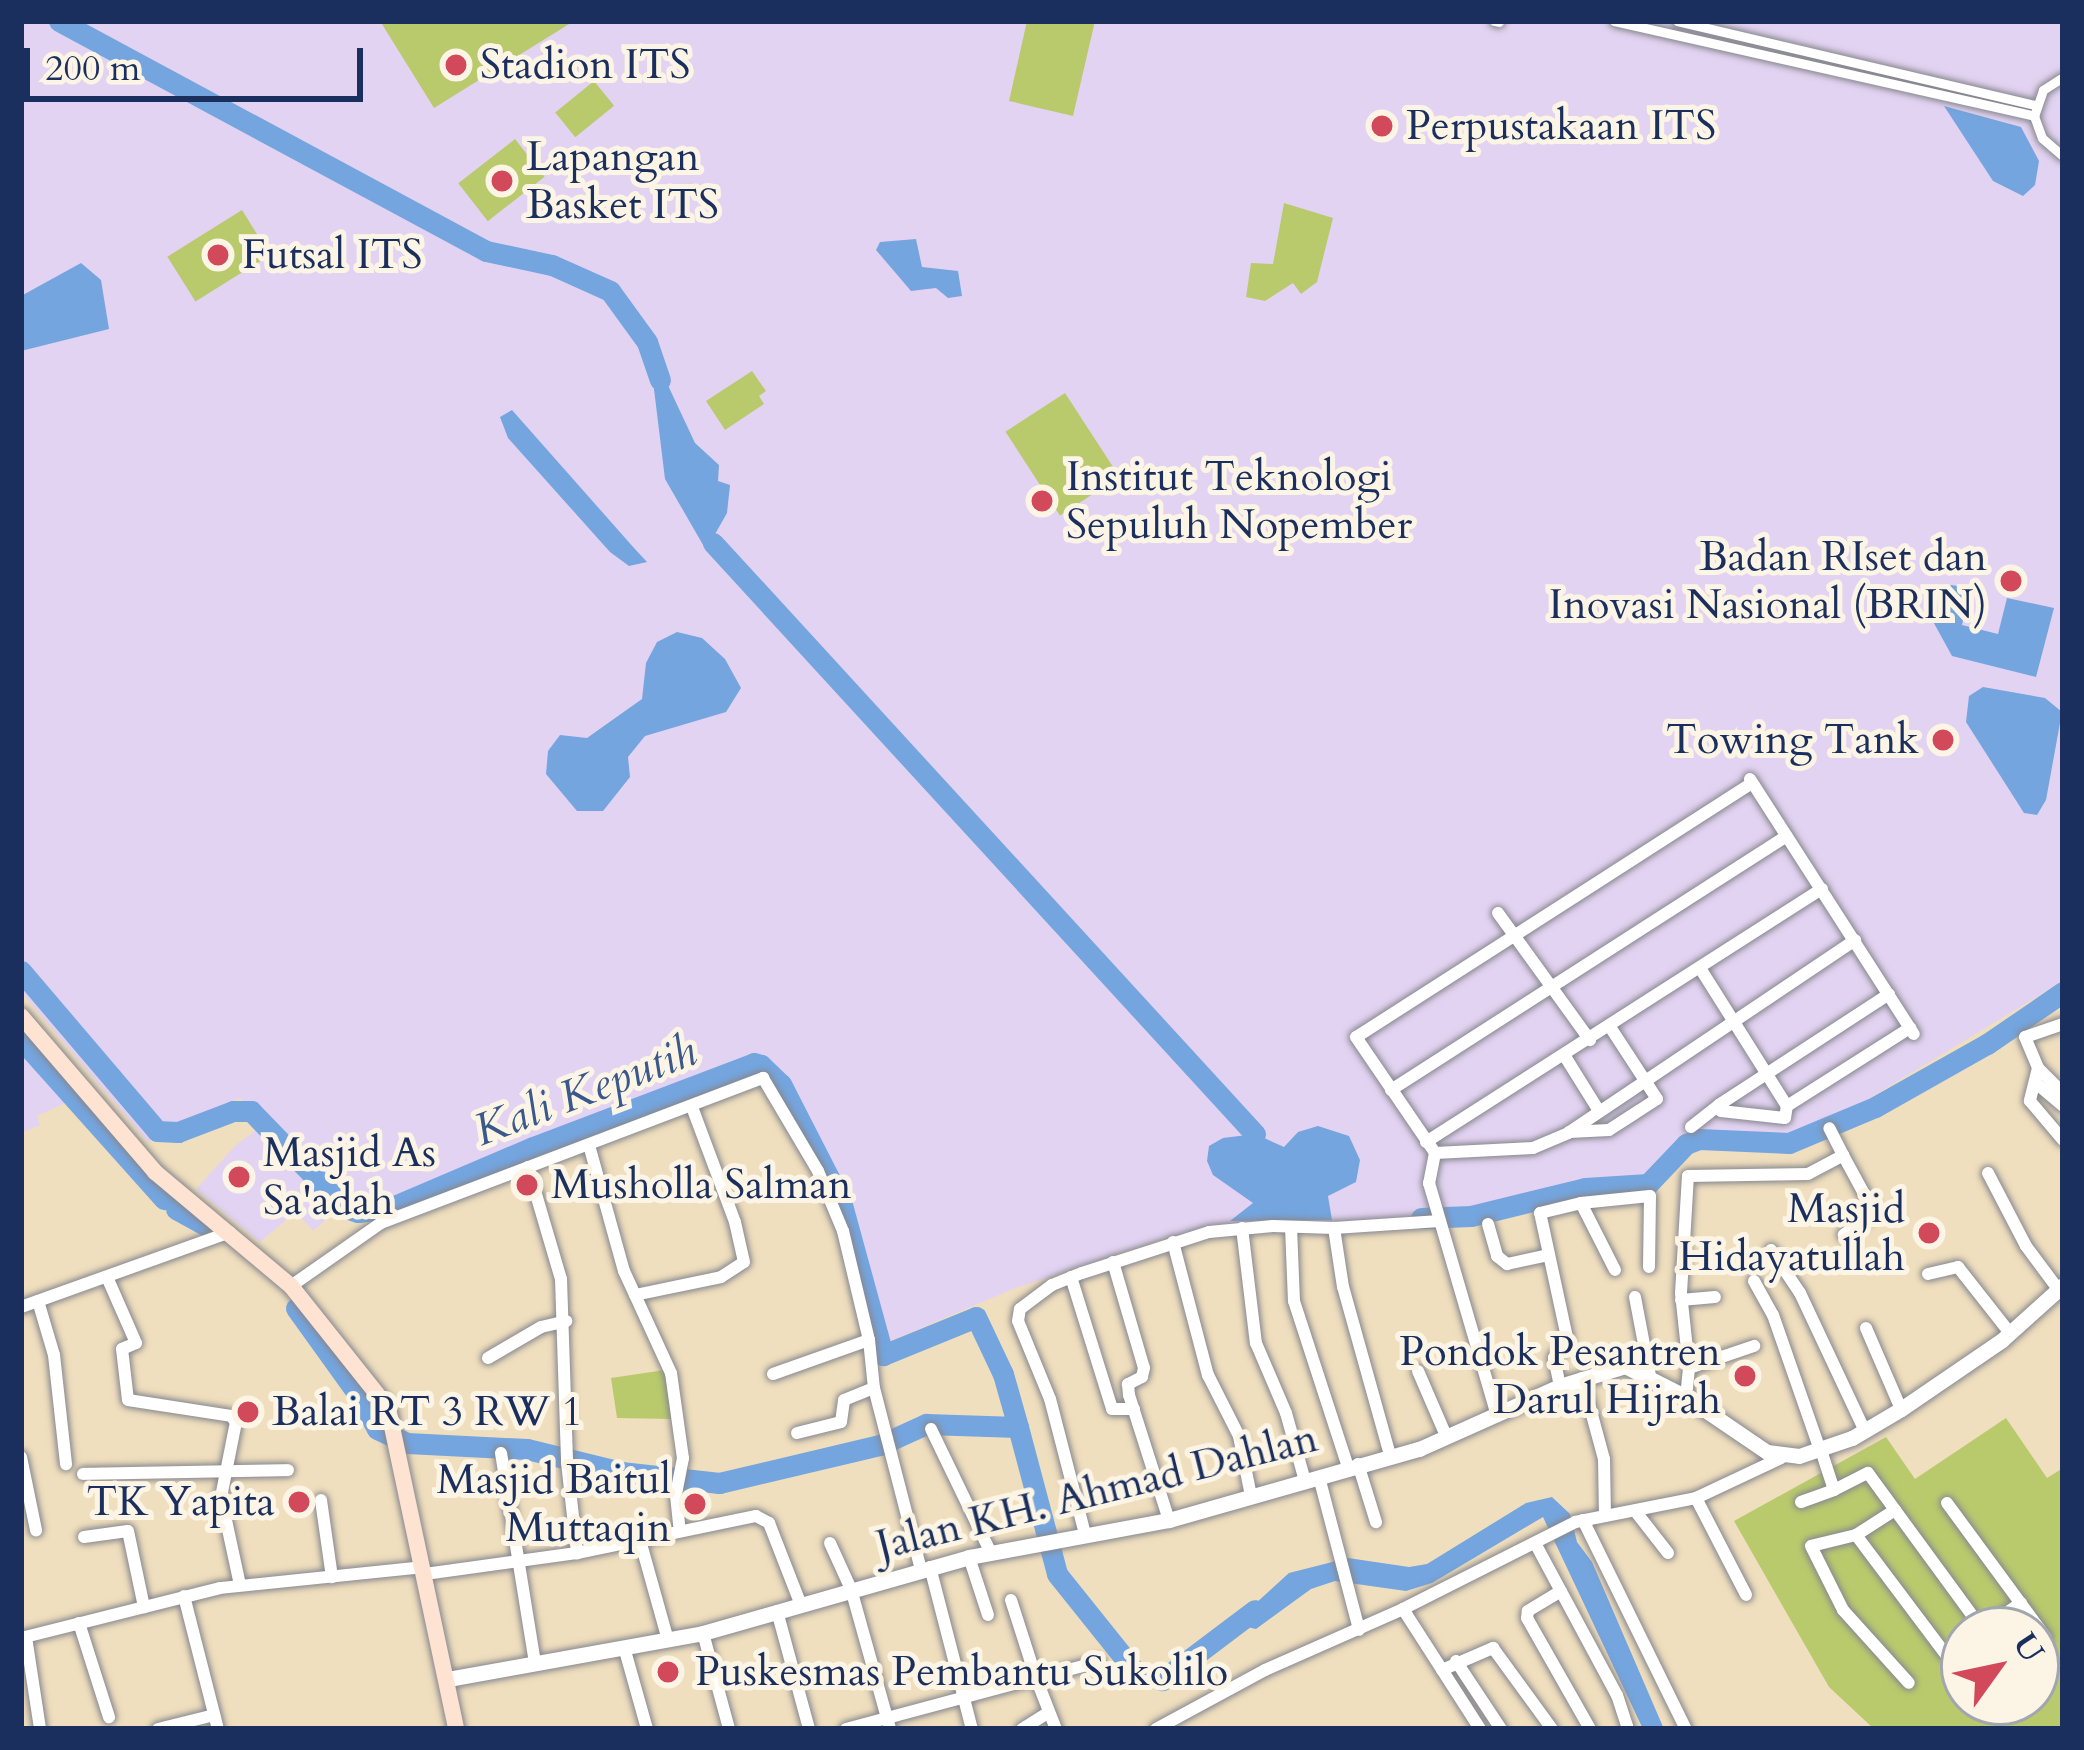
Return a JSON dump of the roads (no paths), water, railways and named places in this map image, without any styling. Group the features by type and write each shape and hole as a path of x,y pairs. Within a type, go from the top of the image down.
{"main road":[{"path":"21,1016 155,1172 291,1286 354,1360 392,1420 457,1729"}],"street":[{"path":"1614,21 2035,110"},
{"path":"1677,21 1816,53 1927,86"},
{"path":"1699,40 1702,27"},
{"path":"1814,66 1816,53"},
{"path":"2063,77 2043,90 2035,110 2042,138 2063,156"},
{"path":"1497,1416 1429,1183 1431,1148 1356,1037 1520,937 1751,780 1912,1031 1787,1106 1783,1118 1723,1114 1719,1105"},
{"path":"1391,1090 1787,836"},
{"path":"1431,1148 1822,889"},
{"path":"1498,913 1520,937 1590,1040"},
{"path":"1431,1148 1533,1148 1568,1132 1855,940"},
{"path":"1700,968 1787,1106"},
{"path":"1691,1127 1889,994"},
{"path":"2063,1024 2027,1035 2038,1068 2030,1101 2063,1140"},
{"path":"1568,1132 1609,1130 1656,1101 1610,1027"},
{"path":"1566,1058 1599,1111"},
{"path":"2038,1068 2063,1094"},
{"path":"291,1286 381,1223 763,1078 832,1201 869,1340 874,1388 972,1729"},
{"path":"2037,1084 2063,1106"},
{"path":"635,1295 738,1270 744,1259 736,1222 692,1107"},
{"path":"1829,1129 1874,1212 1844,1235"},
{"path":"589,1145 635,1295 656,1329 671,1373 683,1471 676,1490 680,1531"},
{"path":"1686,1397 1689,1369 1682,1300 1688,1177 1798,1178 1843,1155"},
{"path":"529,1167 553,1241 566,1321 567,1455 578,1553"},
{"path":"1156,1729 1265,1670 1359,1630 1579,1521 1696,1498 1781,1458 1820,1450 1865,1431 1900,1409 2010,1333 2061,1287 2026,1246 1988,1173"},
{"path":"1560,1386 1554,1358 1568,1342 1540,1213 1581,1203 1650,1196 1649,1267"},
{"path":"1581,1203 1615,1270"},
{"path":"1085,1534 1050,1399 1018,1322 1025,1303 1071,1277 1113,1262 1242,1228 1334,1228 1440,1217"},
{"path":"1488,1224 1501,1261 1549,1255"},
{"path":"1291,1227 1294,1300 1376,1522"},
{"path":"1242,1228 1256,1343 1338,1542 1359,1630"},
{"path":"1334,1228 1343,1287 1390,1455"},
{"path":"21,1307 230,1232"},
{"path":"1173,1243 1208,1375 1239,1436 1251,1496"},
{"path":"1771,1250 1800,1293 1865,1431"},
{"path":"1113,1262 1144,1368 1142,1377 1128,1384 1169,1520"},
{"path":"1928,1274 1958,1267 2010,1333"},
{"path":"107,1277 136,1343 122,1354 129,1401 233,1418 235,1445 221,1501 241,1585"},
{"path":"1071,1277 1112,1409 1132,1402"},
{"path":"1754,1281 1773,1315 1834,1490"},
{"path":"1635,1297 1650,1376"},
{"path":"1682,1300 1715,1297"},
{"path":"38,1301 54,1355 66,1464"},
{"path":"488,1358 541,1327 566,1321"},
{"path":"1866,1328 1900,1409"},
{"path":"773,1374 869,1340"},
{"path":"1689,1369 1754,1346"},
{"name":"Jalan KH. Ahmad Dahlan","path":"448,1679 703,1634 969,1557 1169,1520 1447,1438 1560,1386 1625,1366 1686,1397 1781,1458"},
{"path":"1418,1371 1447,1438"},
{"path":"1582,1378 1604,1459 1605,1516"},
{"path":"797,1433 843,1421 844,1400 874,1388"},
{"path":"931,1429 991,1553"},
{"path":"501,1453 535,1662"},
{"path":"21,1457 36,1530"},
{"path":"83,1474 288,1470"},
{"path":"1802,1502 1868,1472 1965,1606"},
{"path":"1696,1498 1746,1595"},
{"path":"321,1500 332,1576"},
{"path":"1947,1503 2019,1606"},
{"path":"1895,1510 1856,1534 1810,1546 1844,1610 1909,1683"},
{"path":"1636,1512 1668,1553"},
{"path":"40,1729 24,1638 241,1585 578,1553 763,1517 801,1605"},
{"path":"1579,1521 1686,1729"},
{"path":"84,1537 128,1531 144,1607"},
{"path":"1856,1534 1940,1646"},
{"path":"640,1540 668,1640"},
{"path":"830,1543 851,1589 888,1722"},
{"path":"1535,1543 1617,1695 1628,1729"},
{"path":"969,1557 988,1615"},
{"path":"1561,1591 1528,1611 1527,1618 1591,1729"},
{"path":"158,1729 216,1722 184,1596"},
{"path":"1011,1600 1056,1729"},
{"path":"1403,1609 1480,1729"},
{"path":"777,1611 809,1729"},
{"path":"80,1623 109,1717"},
{"path":"703,1634 729,1729"},
{"path":"624,1647 647,1729"},
{"path":"1442,1670 1493,1648 1552,1729"},
{"path":"1456,1661 1501,1729"},
{"path":"846,1729 888,1722 1099,1662"},
{"path":"1022,1729 1048,1713"}],"water":[{"path":"1944,106 2021,127 2039,161 2035,185 2023,196 1993,181"},
{"path":"916,239 922,267 958,271 962,296 948,298 936,288 911,291 876,250 880,242"},
{"path":"81,263 101,280 109,329 21,351 21,296"},
{"path":"665,379 695,443 719,465 718,481 730,485 727,513 706,550 665,479 653,381"},
{"path":"512,410 647,562 629,566 610,552 508,438 500,417"},
{"path":"1951,585 1970,588 1962,625 1998,634 2007,598 2054,608 2036,677 1952,656 1930,616"},
{"path":"677,632 702,638 725,659 741,688 726,712 645,736 628,757 630,777 603,811 577,811 546,774 548,751 560,735 587,738 642,699 646,663 657,642"},
{"path":"1983,687 2045,698 2062,712 2046,800 2037,815 2024,813 1966,722 1969,696"},
{"path":"1318,1126 1349,1136 1360,1160 1356,1182 1328,1196 1332,1220 1230,1221 1253,1203 1213,1175 1207,1161 1209,1146 1223,1138 1255,1134 1284,1147 1298,1132"},
{"path":"1552,1497 1570,1514 1577,1542 1592,1562 1664,1729 1643,1729 1543,1517 1432,1583 1406,1591 1335,1581 1311,1589 1256,1629 1233,1624 1289,1573 1348,1558 1409,1567 1427,1564 1526,1503"}],"waterway":[{"path":"59,21 486,251 552,265 610,291 647,342 660,380"},
{"path":"713,543 1255,1134"},
{"name":"Kali Keputih","path":"21,971 157,1131 178,1132 233,1111 251,1111 345,1208 358,1212 390,1208 533,1147 754,1063 761,1065 781,1084 841,1201 883,1355 976,1317 1003,1374 1018,1427"},
{"path":"1421,1218 1471,1216 1585,1188 1648,1184 1686,1144 1699,1139 1789,1143 1875,1107 1987,1044 2063,992"},
{"name":"Kali Keputih","path":"21,1039 164,1199"},
{"path":"176,1209 214,1230"},
{"path":"296,1308 355,1390"},
{"path":"360,1398 377,1429 407,1443 527,1449 621,1472 719,1483 880,1445 926,1424 1018,1427 1057,1574 1134,1670 1162,1680 1255,1610"}],"place":[{"name":"Stadion ITS","path":"456,65"},
{"name":"Perpustakaan ITS","path":"1382,126"},
{"name":"Lapangan Basket ITS","path":"502,181"},
{"name":"Futsal ITS","path":"218,255"},
{"name":"Institut Teknologi Sepuluh Nopember","path":"1042,501"},
{"name":"Badan RIset dan Inovasi Nasional (BRIN)","path":"2011,581"},
{"name":"Towing Tank","path":"1943,740"},
{"name":"Masjid As Sa'adah","path":"239,1177"},
{"name":"Musholla Salman","path":"527,1185"},
{"name":"Masjid Hidayatullah","path":"1929,1233"},
{"name":"Pondok Pesantren Darul Hijrah","path":"1745,1376"},
{"name":"Balai RT 3 RW 1","path":"248,1412"},
{"name":"TK Yapita","path":"299,1502"},
{"name":"Masjid Baitul Muttaqin","path":"695,1504"},
{"name":"Puskesmas Pembantu Sukolilo","path":"668,1672"}]}
